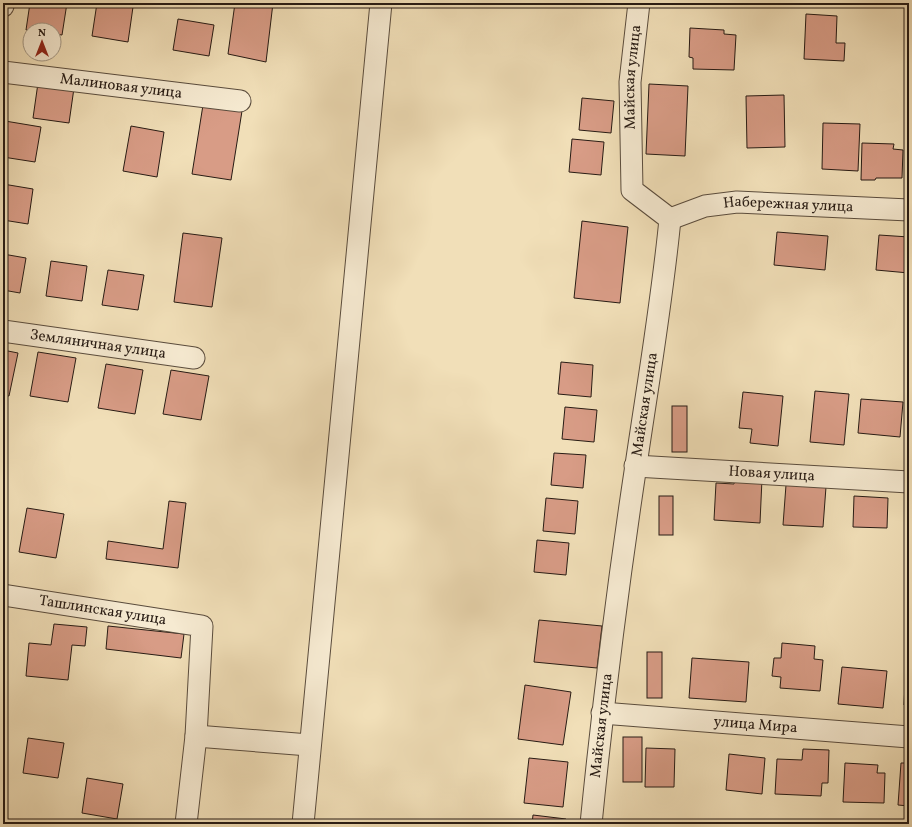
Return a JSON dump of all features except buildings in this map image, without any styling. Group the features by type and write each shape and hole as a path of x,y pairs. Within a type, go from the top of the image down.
{"street":[{"path":"303,824 309,745 324,618 381,3"},
{"name":"Майская улица","path":"591,824 602,713 635,466 656,333 670,219 632,190 630,82 639,3"},
{"name":"Малиновая улица","path":"3,72 240,101"},
{"name":"Набережная улица","path":"670,219 705,206 737,202 909,210"},
{"name":"Земляничная улица","path":"3,331 194,358"},
{"name":"Новая улица","path":"635,466 909,482"},
{"name":"Ташлинская улица","path":"3,595 202,626 196,736"},
{"name":"улица Мира","path":"602,713 909,737"},
{"path":"186,824 196,736 309,745"}]}
